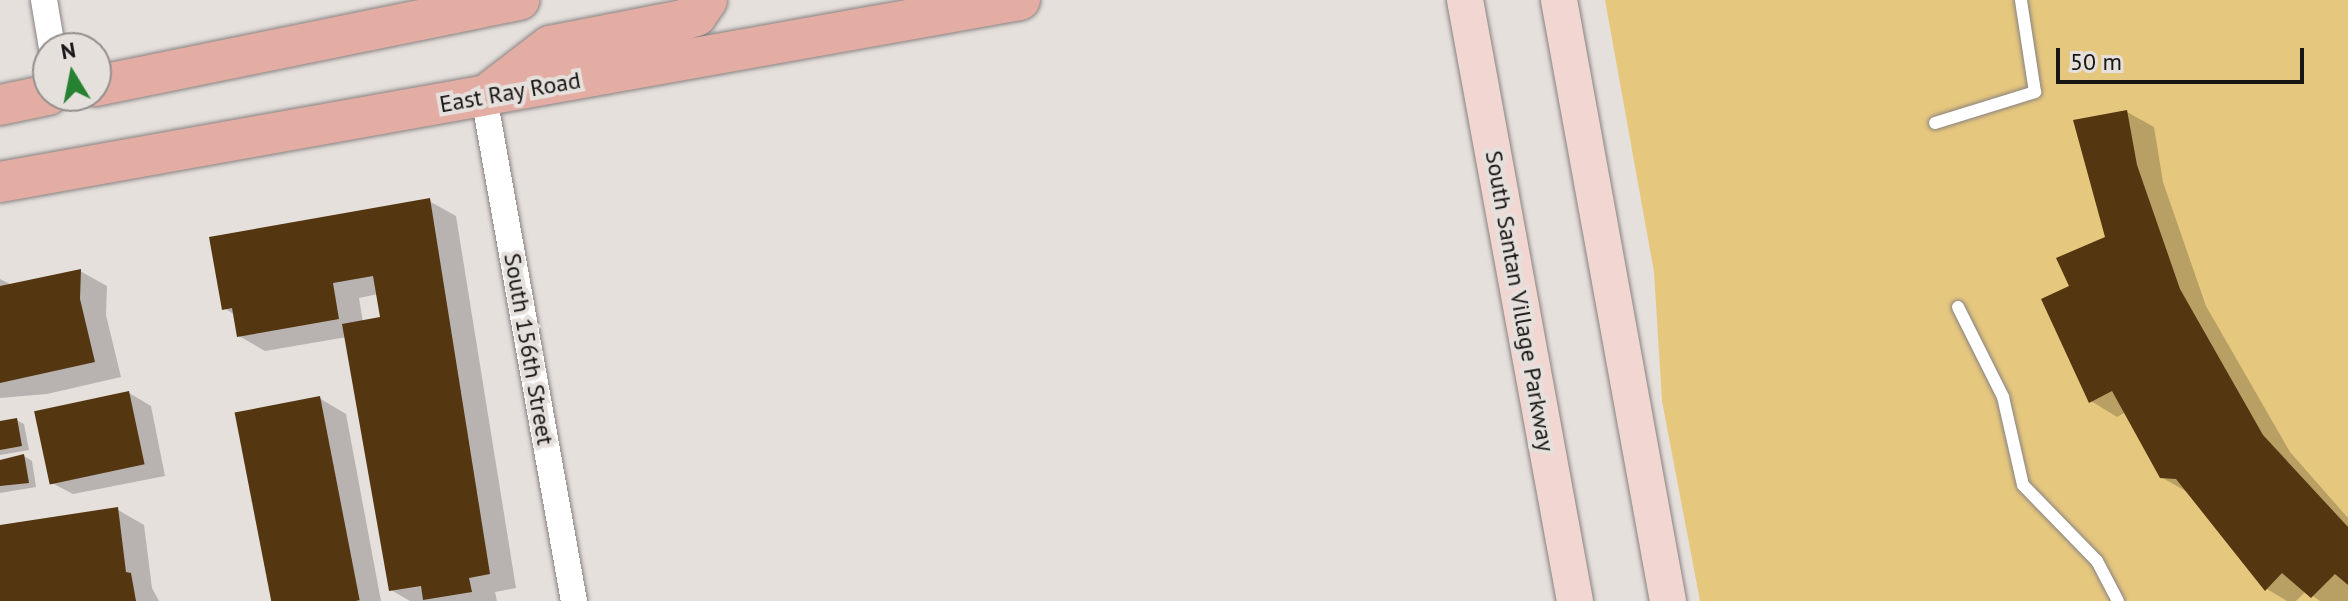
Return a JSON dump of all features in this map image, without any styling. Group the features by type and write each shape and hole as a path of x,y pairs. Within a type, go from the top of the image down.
{"main road":[{"path":"112,83 519,0"},
{"path":"484,97 550,46 683,20 696,16 707,0"},
{"name":"East Ray Road","path":"0,182 1020,0"},
{"name":"South Santan Village Parkway","path":"1465,0 1575,601"},
{"path":"1559,0 1668,601"},
{"path":"0,105 32,98"}],"street":[{"path":"44,0 49,32"},
{"name":"South 156th Street","path":"484,97 574,601"}],"lane":[{"path":"1935,123 2035,92 2021,0"},
{"path":"1958,307 2003,397 2023,485 2097,561 2118,601"}],"shaded area":[{"path":"1605,0 2348,0 2348,601 1700,601 1662,401 1654,272"}],"building":[{"path":"2127,110 2137,165 2180,289 2263,435 2348,527 2348,585 2335,574 2311,598 2282,573 2265,591 2176,479 2160,478 2112,391 2089,403 2041,299 2069,286 2056,258 2105,237 2073,120"},
{"path":"430,198 490,574 469,578 472,592 423,600 421,586 389,591 342,324 380,317 373,276 333,283 339,319 237,337 232,308 222,310 209,237"},
{"path":"81,269 80,299 95,362 0,383 0,286"},
{"path":"129,391 145,464 50,485 34,411"},
{"path":"320,396 360,600 271,601 235,413"},
{"path":"17,418 22,446 0,450 0,421"},
{"path":"24,454 29,483 0,486 0,460"},
{"path":"118,507 126,572 131,573 136,601 0,601 0,525"}]}
